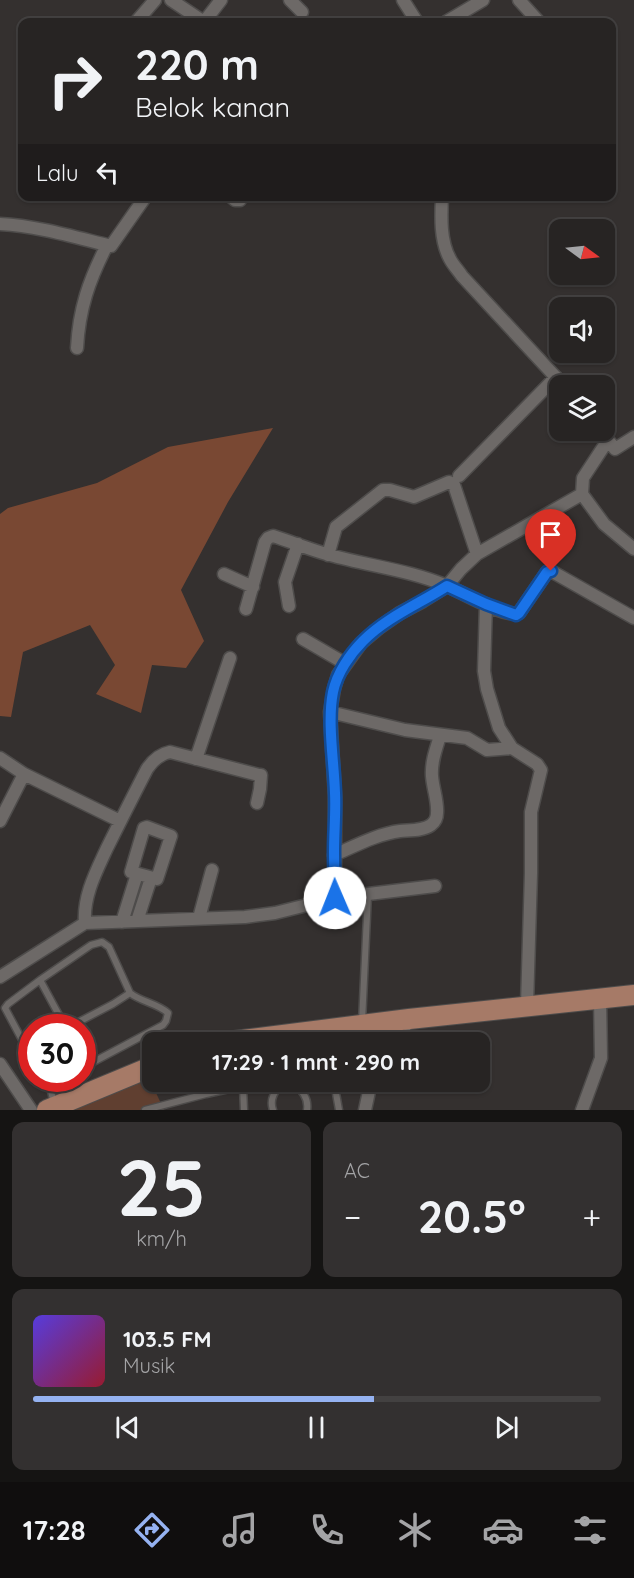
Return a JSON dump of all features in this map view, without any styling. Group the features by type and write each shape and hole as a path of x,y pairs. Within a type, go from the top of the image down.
{"main road":[{"path":"353,1032 373,1030 409,1019 634,994"},
{"path":"51,1109 142,1071"}],"street":[{"path":"139,18 155,0"},
{"path":"171,0 198,18"},
{"path":"207,18 221,0"},
{"path":"290,0 302,12"},
{"path":"403,0 414,18"},
{"path":"453,18 483,0"},
{"path":"519,0 535,18"},
{"path":"0,224 22,225 112,245 143,201"},
{"path":"442,201 444,242 449,258 462,276 554,375"},
{"path":"77,348 78,324 86,293 107,245"},
{"path":"459,476 549,391"},
{"path":"609,441 615,448 634,438"},
{"path":"601,441 583,478 582,494 604,524 634,549"},
{"path":"328,555 336,527 382,490 414,497 449,482 454,485 477,554"},
{"path":"335,898 335,796 330,712 338,675 362,643 380,627 447,586 477,554 582,494"},
{"path":"246,609 265,542 273,536 328,555 412,573 512,615 519,613 549,571 634,618"},
{"path":"289,606 285,582 298,544"},
{"path":"224,574 253,587"},
{"path":"486,604 484,670 487,689 499,728 512,748 537,764 540,770 531,812 527,1005"},
{"path":"303,639 346,664"},
{"path":"196,759 230,658"},
{"path":"330,712 405,730 467,738 487,750 512,748"},
{"path":"334,855 382,835 421,829 434,823 437,810 432,774 440,736"},
{"path":"85,923 87,895 120,821 147,769 158,757 171,752 261,776 257,802"},
{"path":"0,758 24,774 120,821"},
{"path":"0,821 24,774"},
{"path":"147,827 171,836 158,878 138,874 131,872 144,828 147,827"},
{"path":"199,918 212,870"},
{"path":"122,922 138,874"},
{"path":"137,921 151,878"},
{"path":"0,977 85,923 245,917 275,913 335,898 435,886"},
{"path":"582,1110 601,1059 600,998"},
{"path":"0,1064 31,1110"},
{"path":"365,1110 369,1092"}],"lane":[{"path":"368,894 373,1030"},
{"path":"18,1032 5,1008 8,1004 91,945 102,942 110,947 130,993 136,998 163,1008 168,1013 163,1025 96,1059"},
{"path":"40,980 59,1014"},
{"path":"94,1014 130,993"},
{"path":"407,1032 409,1019"},
{"path":"50,1092 51,1109"},
{"path":"145,1110 215,1092"},
{"path":"243,1092 244,1110"},
{"path":"273,1110 272,1098 275,1092"},
{"path":"303,1092 308,1102 307,1110"},
{"path":"336,1092 339,1110"}],"shaded area":[{"path":"273,428 228,502 181,590 204,641 186,668 152,665 141,713 96,694 115,665 90,625 23,652 11,717 0,716 0,514 8,508 97,483 168,447"},
{"path":"142,1068 142,1092 156,1092 164,1110 45,1110 86,1092 96,1092 96,1088"}],"route":[{"path":"335,898 335,796 330,712 338,675 362,643 380,627 447,586 516,615 547,572 551,571"}]}
